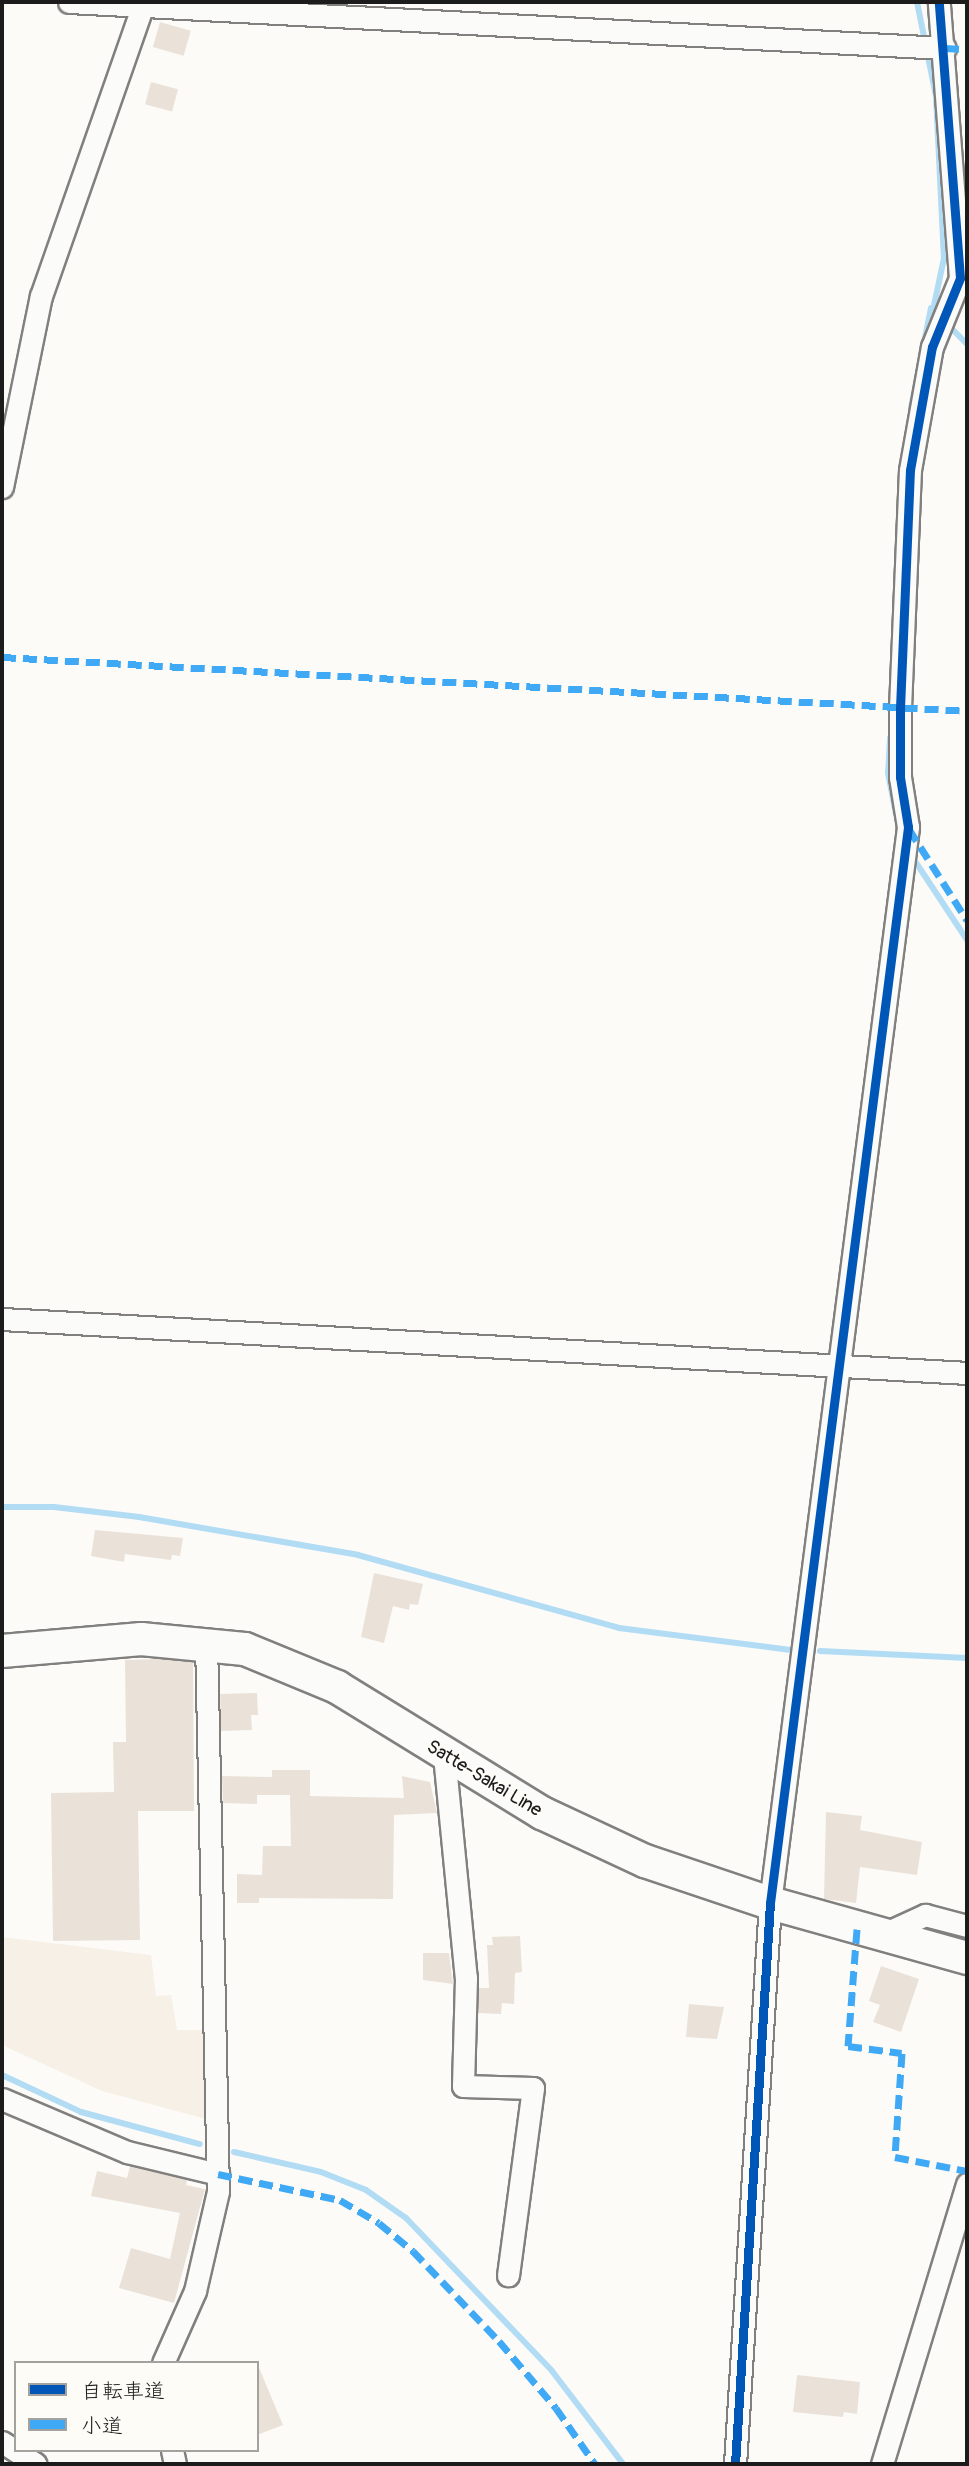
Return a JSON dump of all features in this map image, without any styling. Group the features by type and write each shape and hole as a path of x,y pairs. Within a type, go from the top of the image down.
{"main road":[{"name":"Satte-Sakai Line","path":"2,1651 78,1641 206,1642 283,1661 337,1688 444,1755 587,1836 645,1861 770,1903 963,1959"}],"street":[{"path":"69,2 144,3 943,48"},
{"path":"735,2464 770,1903 908,827 900,777 900,708 910,470 941,325 960,278 939,2"},
{"path":"2,487 41,296 144,3"},
{"path":"2,1319 967,1373"},
{"path":"164,2361 195,2291 218,2191 206,1642"},
{"path":"444,1755 466,1978 463,2086 533,2088 508,2275"},
{"path":"879,1936 925,1915 967,1926"},
{"path":"2,2099 127,2152 218,2174"},
{"path":"882,2464 967,2184"},
{"path":"17,2452 36,2464"}],"shaded area":[{"path":"2,1937 151,1955 156,1996 171,1995 177,2030 203,2030 206,2119 102,2091 2,2045"}],"building":[{"path":"160,22 191,31 184,56 153,47"},
{"path":"151,82 178,89 172,111 145,104"},
{"path":"95,1530 183,1538 180,1556 172,1555 171,1560 125,1554 124,1562 91,1556"},
{"path":"374,1573 423,1584 418,1605 410,1604 409,1610 393,1606 384,1643 361,1637"},
{"path":"125,1660 193,1662 194,1811 138,1811 140,1940 53,1941 51,1793 114,1792 113,1742 126,1742"},
{"path":"257,1693 258,1715 251,1715 252,1730 221,1731 220,1694"},
{"path":"272,1770 310,1770 310,1796 404,1798 402,1776 430,1782 437,1813 394,1815 393,1899 259,1898 259,1903 237,1903 237,1874 262,1875 263,1846 291,1846 290,1795 257,1795 257,1804 223,1803 222,1776 272,1777"},
{"path":"826,1812 862,1816 860,1830 922,1842 917,1875 860,1867 856,1903 824,1899"},
{"path":"520,1936 522,1972 515,1973 514,2004 502,2003 501,2014 478,2013 479,1988 489,1988 487,1945 493,1945 492,1937"},
{"path":"423,1953 449,1953 453,1984 423,1980"},
{"path":"881,1966 919,1979 901,2032 873,2022 880,2005 869,2001"},
{"path":"689,2004 724,2007 717,2039 686,2037"},
{"path":"130,2166 187,2180 186,2185 205,2189 174,2303 119,2288 131,2248 170,2259 180,2213 91,2196 97,2171 127,2178"},
{"path":"259,2368 283,2425 259,2434"},
{"path":"797,2375 860,2382 857,2414 844,2412 843,2417 793,2412"}],"waterway":[{"path":"917,2 936,96 944,258 933,310"},
{"path":"911,408 931,308"},
{"path":"946,323 967,344"},
{"path":"890,738 888,773 896,814"},
{"path":"913,858 967,940"},
{"path":"2,1507 54,1507 139,1517 358,1555 619,1628 791,1650"},
{"path":"820,1651 967,1658"},
{"path":"2,2075 81,2112 200,2144"},
{"path":"234,2152 321,2172 366,2190 406,2218 552,2371 623,2464"}],"marked path":[{"path":"945,48 967,49"},
{"path":"2,657 967,711"},
{"path":"909,829 967,920"},
{"path":"857,1929 848,2046 902,2053 895,2157 967,2171"},
{"path":"218,2174 340,2200 379,2223 413,2251 499,2341 556,2408 595,2464"}],"cycle path":[{"path":"735,2464 770,1903 908,827 900,777 900,708 910,470 932,347 960,278 939,2"}]}
